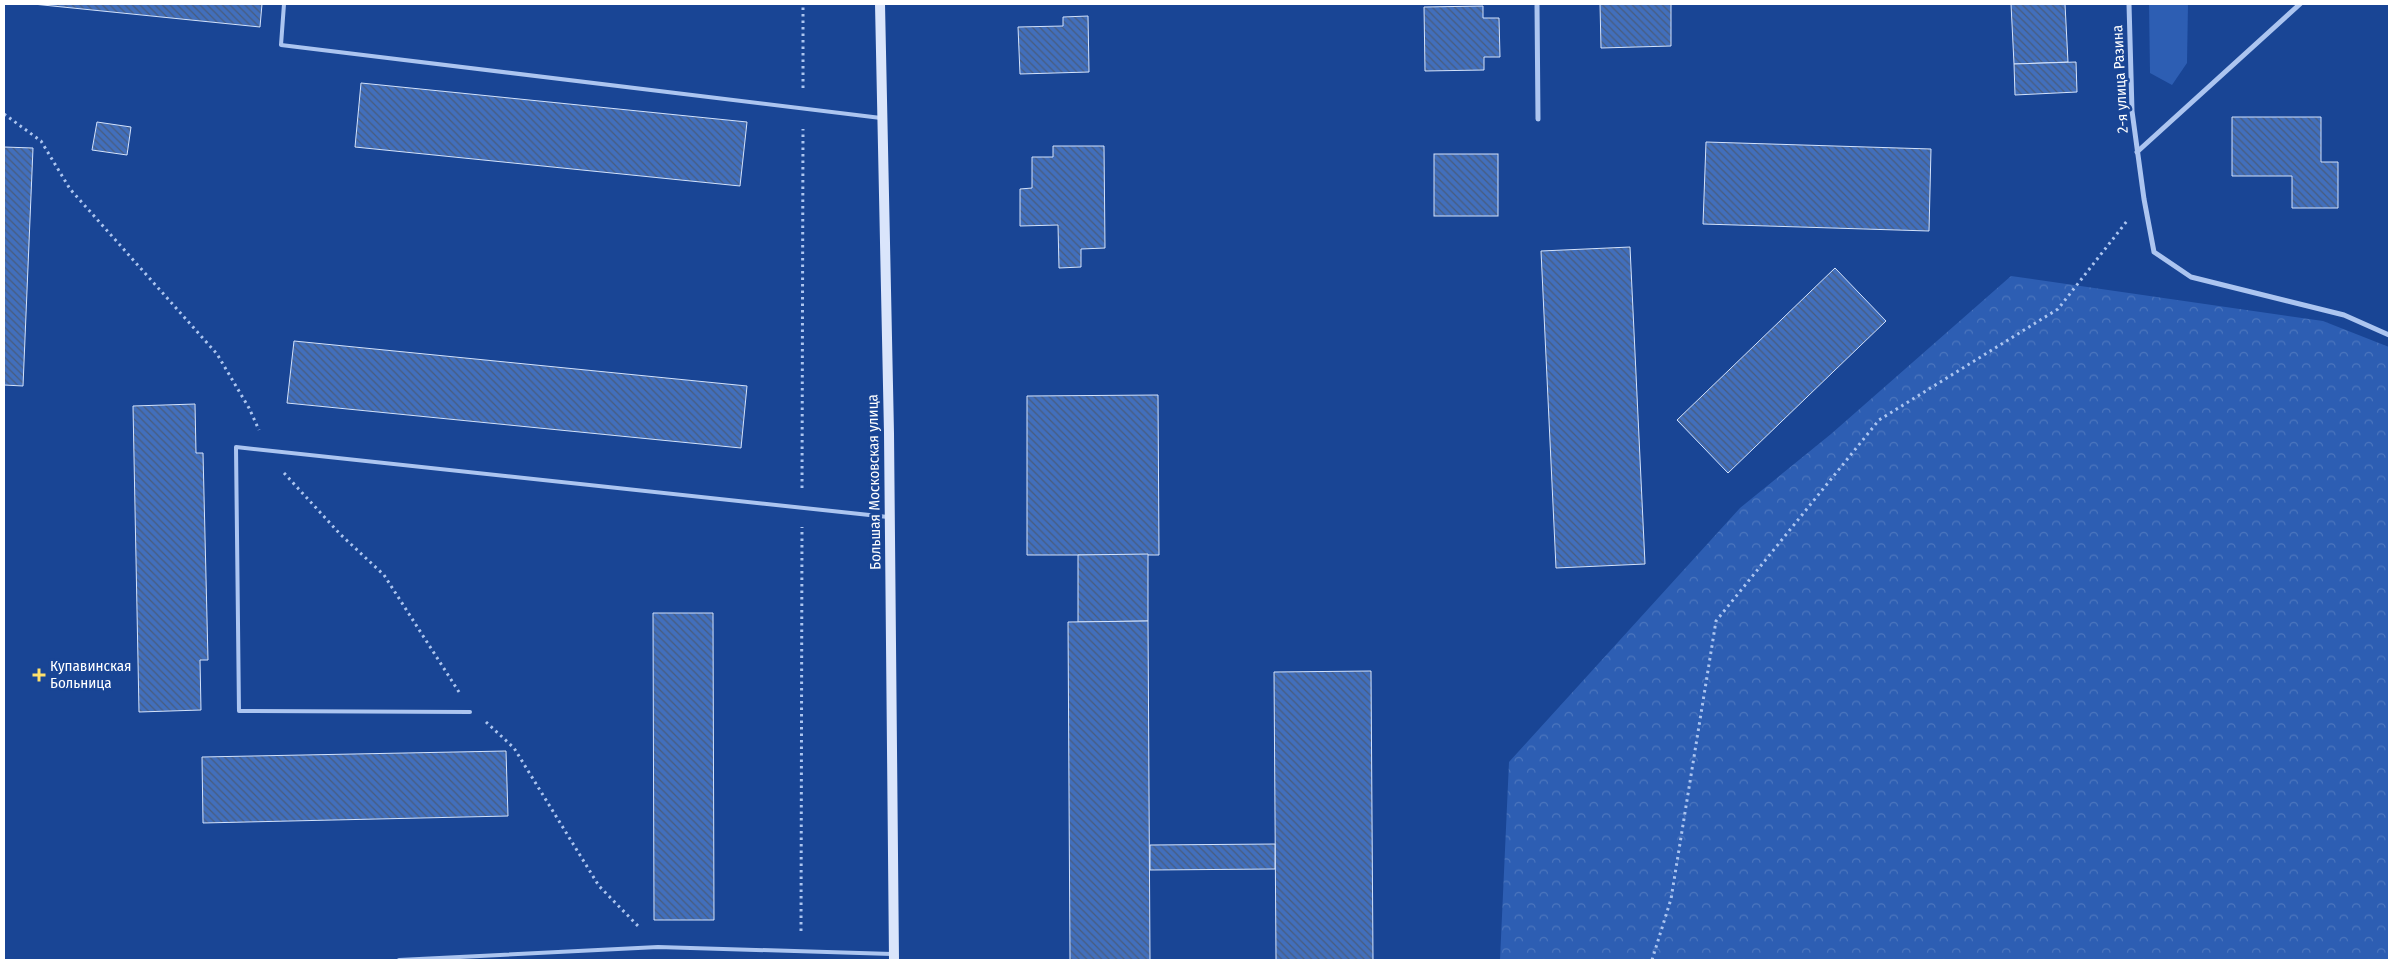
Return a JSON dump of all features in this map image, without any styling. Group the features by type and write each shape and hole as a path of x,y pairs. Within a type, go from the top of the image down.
{"street":[{"name":"Большая Московская улица","path":"880,4 890,517 894,957"},
{"path":"1537,4 1538,119"},
{"name":"2-я улица Разина","path":"2129,4 2132,111 2144,199 2154,252 2191,277 2344,315 2389,335"},
{"path":"2138,152 2300,4"}],"lane":[{"path":"284,4 281,45 881,118"},
{"path":"470,712 239,711 236,447 890,517"},
{"path":"399,960 658,947 801,951 894,957"}],"path":[{"path":"801,951 803,4"},
{"path":"4,114 41,141 70,189 217,354 249,408 273,462 340,534 384,576 470,712 490,725 514,748 599,886 658,947"},
{"path":"1652,960 1671,900 1716,621 1879,420 2058,309 2144,199"}],"green space":[{"path":"2149,4 2188,4 2187,63 2172,85 2150,73"},
{"path":"2011,276 2323,321 2389,347 2389,960 1500,960 1509,762 1740,508 1831,434"}],"building":[{"path":"33,4 262,4 260,27"},
{"path":"1600,4 1671,4 1671,46 1601,48"},
{"path":"2011,4 2065,4 2068,62 2014,64"},
{"path":"1483,6 1483,18 1499,18 1500,57 1484,57 1484,70 1425,71 1424,7"},
{"path":"1088,16 1089,72 1020,74 1018,27 1063,26 1063,17"},
{"path":"2076,62 2077,92 2015,95 2014,64"},
{"path":"361,83 747,122 740,186 355,147"},
{"path":"2232,117 2321,117 2321,162 2338,162 2338,208 2292,208 2292,176 2232,176"},
{"path":"97,122 131,127 127,155 92,150"},
{"path":"1706,142 1931,149 1929,231 1703,224"},
{"path":"1053,146 1104,146 1105,248 1081,249 1081,267 1059,268 1058,225 1020,226 1020,189 1032,188 1032,157 1053,157"},
{"path":"4,147 33,148 23,386 4,385"},
{"path":"1434,154 1498,154 1498,216 1434,216"},
{"path":"1630,247 1645,564 1556,568 1541,251"},
{"path":"1835,268 1886,321 1728,473 1677,420"},
{"path":"294,341 747,386 741,448 287,403"},
{"path":"1158,395 1159,555 1027,555 1027,396"},
{"path":"195,404 196,453 203,453 208,660 200,660 201,710 139,712 133,406"},
{"path":"1148,554 1148,621 1078,622 1078,555"},
{"path":"653,613 713,613 714,920 654,920"},
{"path":"1148,621 1150,960 1070,960 1068,622"},
{"path":"1371,671 1373,960 1276,960 1274,672"},
{"path":"506,751 508,816 203,823 202,757"},
{"path":"1275,844 1275,869 1150,870 1150,845"}],"place":[{"name":"Купавинская Больница","path":"39,675"}]}
